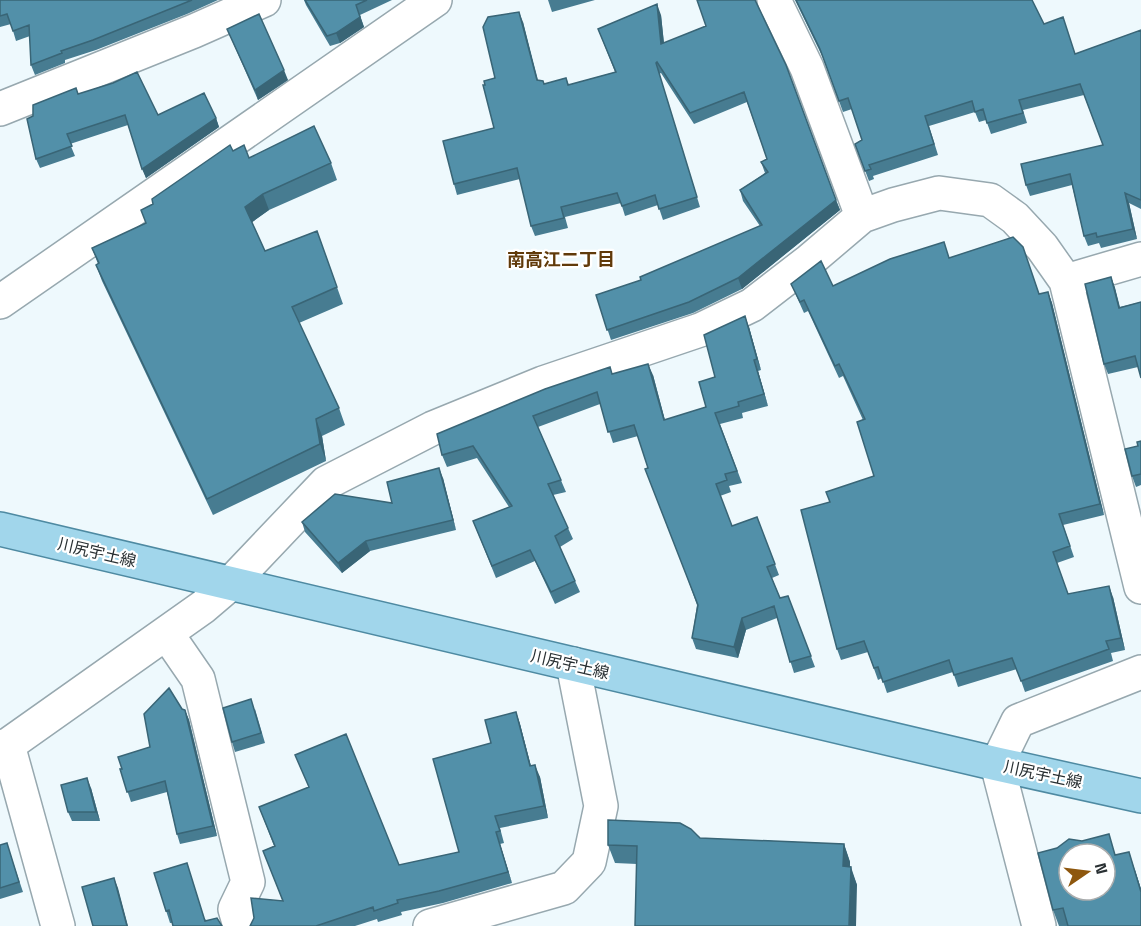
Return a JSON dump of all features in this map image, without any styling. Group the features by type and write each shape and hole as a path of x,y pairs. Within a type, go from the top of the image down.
{"main road":[{"name":"川尻宇土線","path":"0,529 1141,796"}],"street":[{"path":"0,109 264,0"},
{"path":"0,302 435,0"},
{"path":"774,0 807,68 861,216"},
{"path":"58,926 4,746 167,634 230,584 326,483 433,428 543,382 700,330 752,304 809,261 861,216 939,193 990,200 1015,218 1042,247 1066,281 1141,587"},
{"path":"1066,281 1141,260"},
{"path":"167,634 198,679 248,882 235,909 240,926"},
{"path":"430,926 564,888 589,862 601,806 573,664"},
{"path":"1040,926 997,764 1018,722 1141,672"}],"building":[{"path":"0,0 192,0 31,65 29,25 13,31 7,14 0,16"},
{"path":"305,0 367,0 356,5 360,17 336,33 327,36"},
{"path":"697,0 755,0 786,65 836,200 738,278 689,302 607,330 596,295 641,280 640,277 762,225 740,190 768,172 761,162 767,159 744,92 690,113 656,63 697,197 659,209 655,195 622,206 617,193 561,207 564,218 531,226 517,168 454,184 443,141 494,128 483,85 485,85 484,81 495,78 483,27 488,17 519,12 537,80 543,81 544,84 566,78 568,85 616,72 598,29 657,4 661,44 706,26"},
{"path":"796,0 1032,0 1044,24 1063,17 1075,54 1141,30 1141,200 1125,193 1133,229 1097,237 1096,233 1084,236 1070,174 1026,185 1021,164 1103,145 1080,84 1019,100 1023,113 987,123 983,109 975,112 972,101 925,116 934,144 869,165 871,169 865,171 855,144 862,140 848,98 839,101 820,49"},
{"path":"259,14 284,70 255,90 227,29"},
{"path":"137,72 158,115 204,93 216,118 142,169 125,115 67,134 72,146 36,159 27,119 33,116 33,105 76,88 78,94 113,83"},
{"path":"314,126 331,163 263,194 245,207 265,251 317,231 337,287 292,307 339,408 316,419 320,444 207,499 96,265 99,263 92,248 146,223 141,210 153,204 152,199 230,145 233,151 244,145 249,158"},
{"path":"1013,237 1023,247 1039,294 1048,292 1100,504 1059,514 1070,546 1053,552 1068,594 1109,586 1121,638 1106,641 1109,649 1021,681 1012,658 954,675 949,660 883,682 878,667 874,668 864,641 837,649 801,510 830,502 826,492 874,476 857,422 865,419 839,364 835,366 804,300 800,302 791,284 821,261 833,286 890,259 944,242 949,258"},
{"path":"1111,277 1119,308 1141,302 1141,378 1135,356 1104,364 1085,284"},
{"path":"745,316 764,394 738,402 739,406 715,413 737,471 725,474 727,480 716,484 732,526 757,517 775,564 767,567 780,598 788,596 811,656 790,662 774,606 742,618 734,647 692,638 698,605 645,469 648,468 634,425 608,432 597,392 533,416 561,480 548,484 568,528 555,536 575,581 551,592 530,550 492,566 473,521 512,506 473,446 442,455 437,434 545,389 610,367 612,374 648,364 664,420 706,407 699,382 715,377 704,335"},
{"path":"1141,441 1141,474 1132,476 1125,449 1138,446 1137,442"},
{"path":"439,468 453,520 366,541 338,563 302,522 335,494 392,503 387,482"},
{"path":"169,688 182,709 185,710 213,826 177,834 165,781 127,792 118,757 150,747 144,714"},
{"path":"251,699 261,733 232,742 223,708"},
{"path":"516,712 530,766 535,765 544,806 495,816 500,831 496,832 508,872 397,900 398,903 374,911 373,907 316,926 250,926 254,918 251,898 283,901 263,851 275,846 259,807 309,787 295,755 346,734 399,865 459,852 433,759 491,743 485,720"},
{"path":"87,778 96,812 68,812 61,785"},
{"path":"608,820 680,823 700,838 844,844 843,866 851,867 849,926 635,926 637,846 608,845"},
{"path":"1109,834 1111,842 1065,842 1069,839 1082,841"},
{"path":"7,843 19,882 0,888 0,845"},
{"path":"1057,848 1057,902 1117,902 1117,855 1129,852 1141,892 1141,926 1068,926 1063,908 1053,910 1038,853"},
{"path":"187,863 205,921 217,918 222,926 173,926 154,873"},
{"path":"114,878 127,926 93,926 82,887"}],"district":[{"name":"南高江二丁目","path":"561,260"}]}
